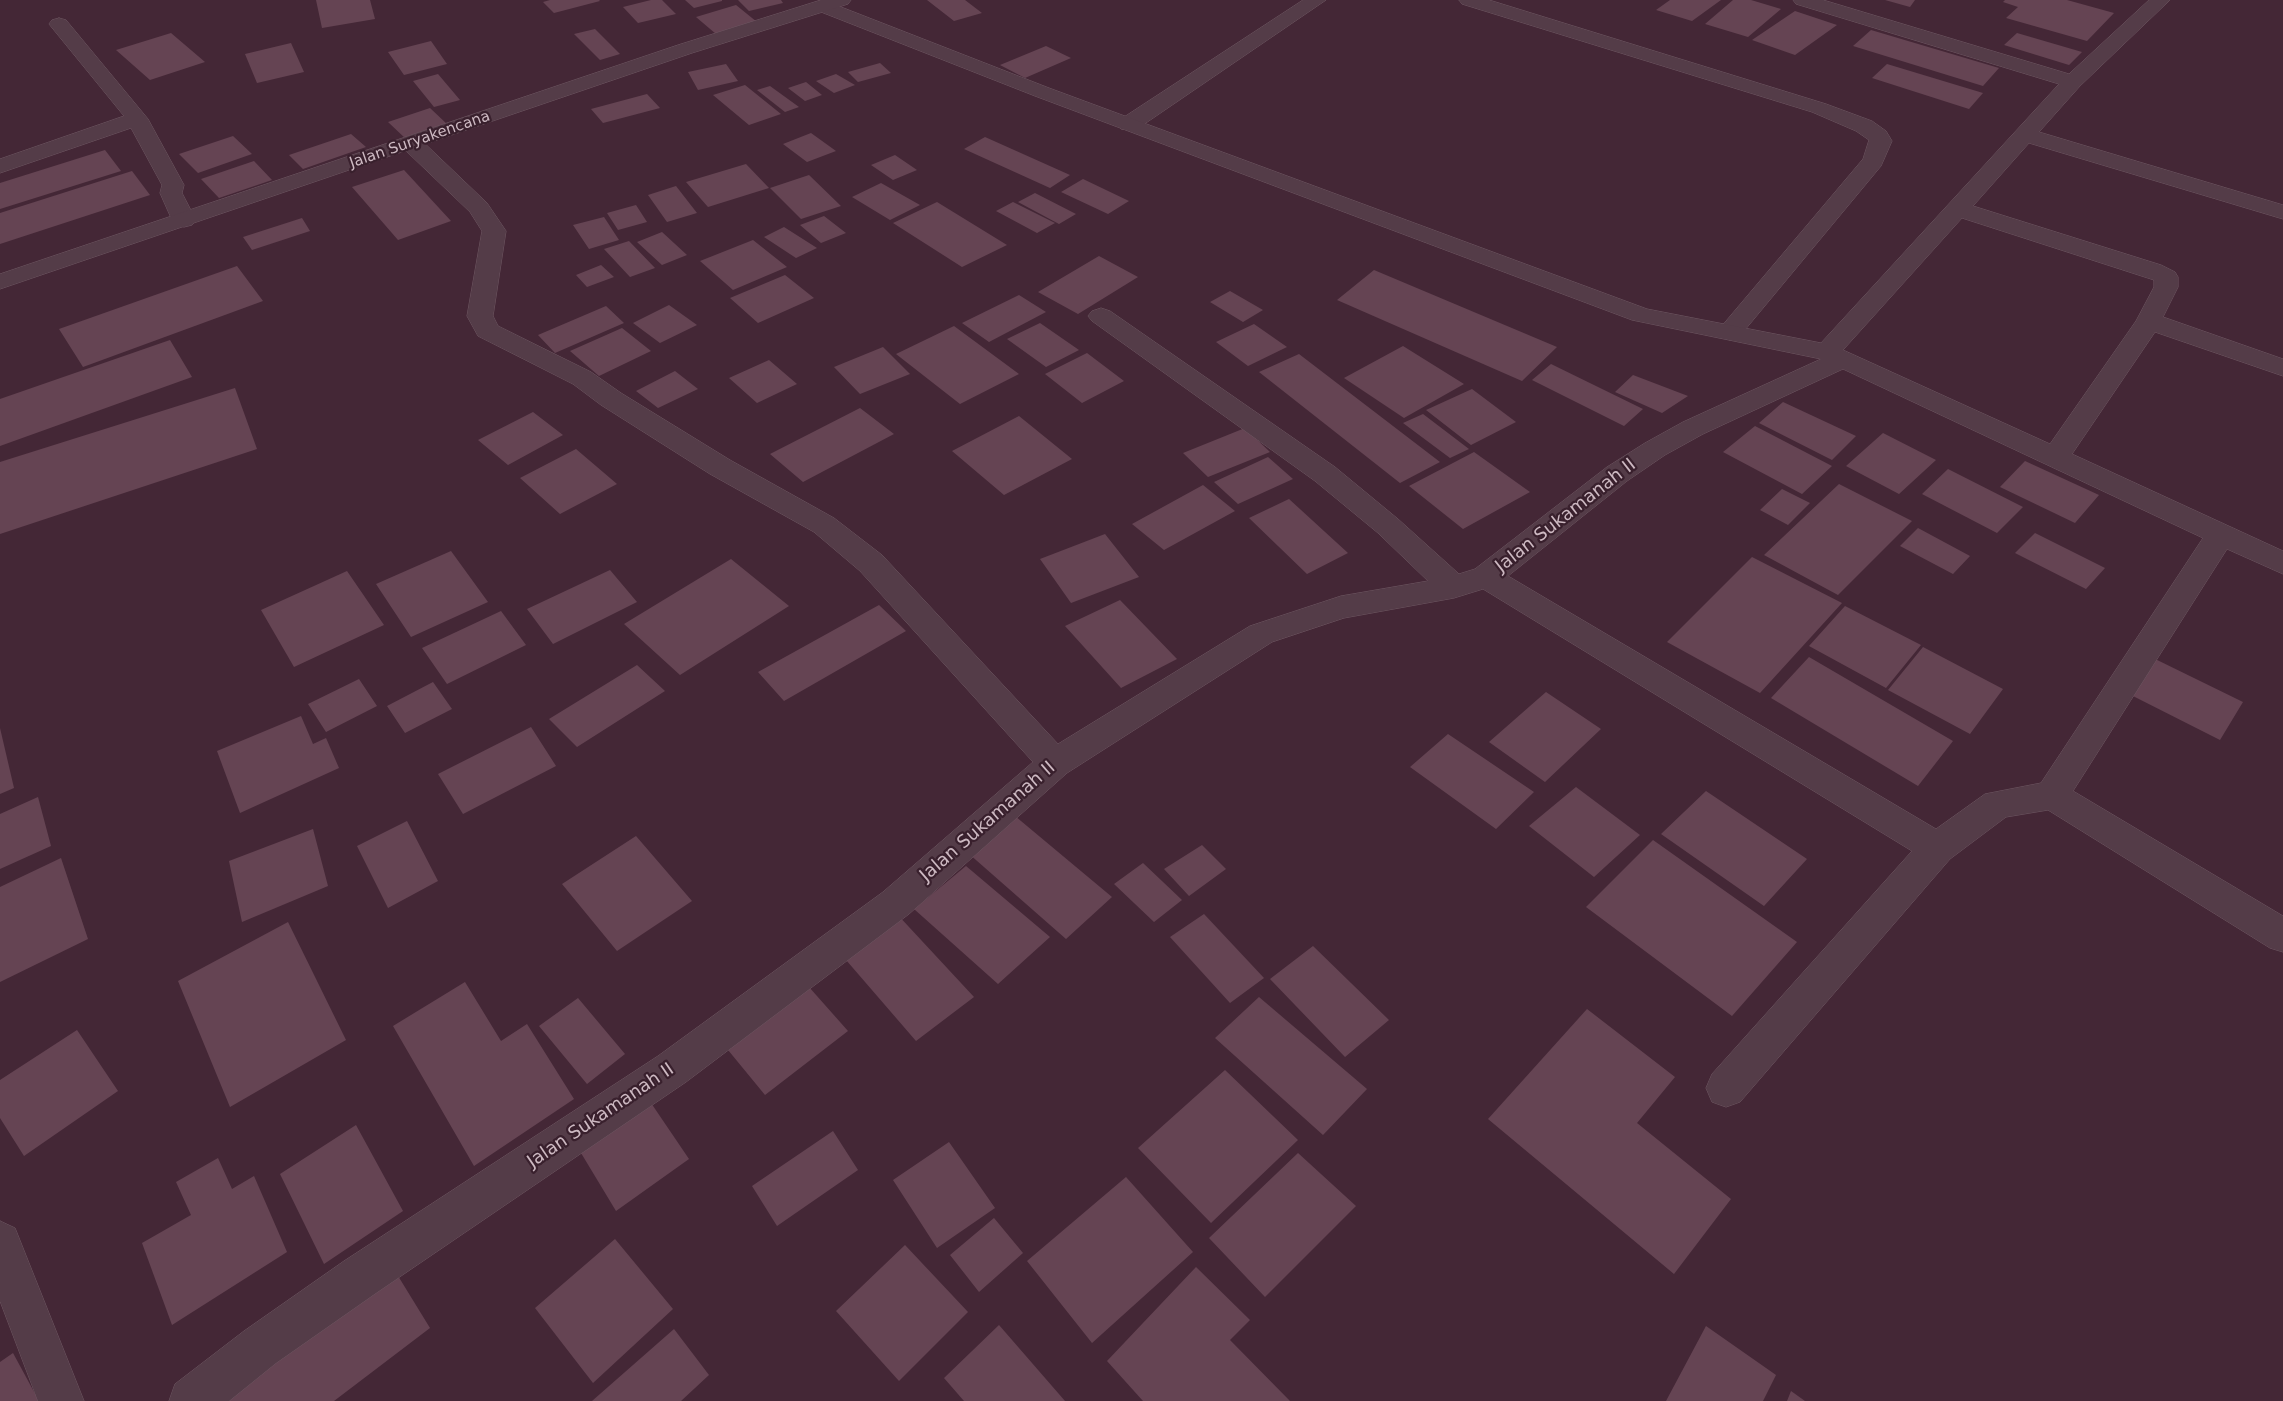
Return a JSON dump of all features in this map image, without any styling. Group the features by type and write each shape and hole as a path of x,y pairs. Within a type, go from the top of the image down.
{"street":[{"path":"1129,124 1316,0"},
{"path":"1469,0 1819,108 1864,126 1878,136 1881,141 1872,161 1730,332"},
{"path":"1803,0 2073,82"},
{"path":"1835,356 1958,209 2073,82 2160,0"},
{"path":"832,3 1129,124 1641,315 1835,356 2283,563"},
{"name":"Jalan Suryakencana","path":"0,282 685,49 832,3"},
{"path":"59,24 137,118 173,185 171,193 184,220"},
{"path":"0,166 137,118"},
{"path":"2026,135 2283,213"},
{"path":"411,143 479,208 494,231 480,316 488,331 582,378 611,399 720,467 824,525 871,563 1055,763"},
{"path":"1958,209 2152,270 2166,278 2166,286 2149,321 2055,458"},
{"path":"1101,316 1325,474 1388,526 1470,582 1937,848"},
{"path":"2149,321 2283,368"},
{"name":"Jalan Sukamanah II","path":"192,1401 260,1347 360,1276 672,1069 896,903 1055,763 1261,634 1341,607 1470,582 1617,474 1655,449 1835,356"},
{"path":"2052,795 2221,534"},
{"path":"1726,1088 1876,921 1937,848 1996,804 2052,795 2283,936"},
{"path":"0,1243 61,1401"}],"building":[{"path":"316,0 370,0 375,19 322,28"},
{"path":"550,0 600,1 554,13 543,2"},
{"path":"651,0 662,0 676,14 638,23 623,7"},
{"path":"685,0 722,0 722,1 694,8"},
{"path":"738,0 781,0 783,3 749,11"},
{"path":"927,0 965,0 982,13 954,21"},
{"path":"1670,0 1721,0 1692,21 1656,10"},
{"path":"1733,0 1751,0 1781,9 1748,37 1705,24"},
{"path":"1885,0 1915,0 1910,7"},
{"path":"2005,0 2067,0 2114,13 2087,41 2006,18 2018,7 2003,2"},
{"path":"736,5 757,22 716,34 696,17"},
{"path":"1795,11 1837,25 1795,55 1752,40"},
{"path":"595,29 620,54 600,60 574,34"},
{"path":"1871,30 1999,68 1983,86 1853,46"},
{"path":"171,33 205,62 150,80 116,50"},
{"path":"2017,33 2082,52 2069,65 2004,45"},
{"path":"431,41 447,64 404,75 388,52"},
{"path":"291,43 304,72 257,83 245,54"},
{"path":"1046,46 1071,58 1025,78 1000,65"},
{"path":"880,63 891,73 858,82 848,72"},
{"path":"726,64 738,81 698,90 688,72"},
{"path":"1887,64 1983,93 1969,109 1872,78"},
{"path":"438,74 460,100 434,107 413,81"},
{"path":"836,74 855,85 834,93 816,81"},
{"path":"806,82 822,95 805,101 788,88"},
{"path":"745,85 781,114 749,125 713,95"},
{"path":"770,86 799,107 785,112 757,90"},
{"path":"647,94 660,108 603,123 591,109"},
{"path":"430,108 448,125 406,139 388,122"},
{"path":"811,133 836,151 807,162 783,144"},
{"path":"351,134 366,147 303,169 289,155"},
{"path":"233,136 252,154 198,173 179,154"},
{"path":"985,137 1070,175 1050,188 964,149"},
{"path":"105,150 121,171 0,209 0,183"},
{"path":"895,155 917,170 893,180 871,165"},
{"path":"254,161 272,180 219,198 201,179"},
{"path":"746,164 769,188 708,207 686,182"},
{"path":"404,170 451,221 398,240 352,187"},
{"path":"132,171 150,195 0,244 0,213"},
{"path":"809,175 841,206 801,219 770,188"},
{"path":"1083,179 1129,201 1108,214 1061,192"},
{"path":"881,183 920,205 890,220 852,197"},
{"path":"676,186 697,213 667,222 648,195"},
{"path":"1035,193 1076,214 1059,224 1018,202"},
{"path":"937,202 1007,245 962,267 893,223"},
{"path":"1013,202 1055,223 1037,233 996,211"},
{"path":"636,205 647,222 618,230 607,213"},
{"path":"824,216 846,233 821,243 800,225"},
{"path":"604,217 619,240 589,249 573,225"},
{"path":"302,218 310,231 252,250 243,237"},
{"path":"784,227 817,248 796,258 764,237"},
{"path":"662,232 687,255 662,265 637,242"},
{"path":"753,240 787,267 733,290 700,261"},
{"path":"629,241 655,268 630,277 604,249"},
{"path":"1099,256 1138,277 1078,314 1038,292"},
{"path":"601,265 614,277 587,287 576,275"},
{"path":"237,266 263,301 83,367 59,329"},
{"path":"1374,270 1557,347 1522,381 1337,300"},
{"path":"785,275 814,298 758,323 730,298"},
{"path":"1230,291 1263,310 1243,322 1210,302"},
{"path":"1019,295 1046,312 989,342 962,323"},
{"path":"669,305 697,325 660,343 633,323"},
{"path":"606,306 624,323 555,353 538,335"},
{"path":"1040,323 1079,350 1046,367 1007,339"},
{"path":"1254,324 1287,347 1248,366 1216,342"},
{"path":"954,326 1019,374 960,404 896,354"},
{"path":"622,328 651,351 599,376 570,351"},
{"path":"170,340 192,377 0,446 0,399"},
{"path":"1403,346 1464,384 1404,418 1344,378"},
{"path":"883,347 910,374 860,394 834,367"},
{"path":"1087,353 1124,381 1082,403 1045,374"},
{"path":"1299,354 1440,462 1400,483 1259,372"},
{"path":"769,360 797,384 757,403 729,378"},
{"path":"1551,364 1643,409 1624,426 1532,380"},
{"path":"675,371 698,389 658,408 636,391"},
{"path":"1633,375 1688,396 1662,413 1615,392"},
{"path":"235,388 257,449 0,534 0,462"},
{"path":"1472,389 1516,422 1471,445 1426,410"},
{"path":"1783,402 1856,436 1832,460 1759,423"},
{"path":"860,408 894,434 803,482 770,454"},
{"path":"533,412 563,435 508,465 478,440"},
{"path":"1423,414 1469,449 1450,458 1403,423"},
{"path":"1019,416 1072,459 1004,495 952,451"},
{"path":"1755,426 1832,466 1802,494 1723,452"},
{"path":"1245,428 1270,452 1208,477 1183,453"},
{"path":"1883,433 1936,460 1899,494 1846,466"},
{"path":"576,449 617,484 560,514 520,478"},
{"path":"1474,452 1530,492 1463,529 1409,486"},
{"path":"1268,457 1293,479 1238,504 1214,482"},
{"path":"2025,461 2099,495 2075,523 2000,487"},
{"path":"1948,469 2023,507 1997,533 1922,494"},
{"path":"1839,484 1912,521 1838,595 1764,555"},
{"path":"1203,485 1235,511 1164,550 1132,524"},
{"path":"1782,489 1810,503 1788,525 1760,510"},
{"path":"1289,499 1348,553 1307,574 1249,518"},
{"path":"1918,528 1970,556 1953,574 1900,546"},
{"path":"2035,533 2105,568 2086,589 2015,553"},
{"path":"1105,534 1139,577 1071,603 1040,559"},
{"path":"451,551 488,602 411,637 376,584"},
{"path":"1752,557 1842,603 1760,693 1667,642"},
{"path":"731,559 789,606 680,675 624,624"},
{"path":"610,570 637,602 553,644 527,609"},
{"path":"347,571 384,625 294,667 261,610"},
{"path":"1120,600 1177,659 1121,688 1065,626"},
{"path":"879,605 906,631 784,701 758,672"},
{"path":"1845,606 1921,645 1886,688 1809,646"},
{"path":"501,611 526,645 447,684 422,648"},
{"path":"1923,647 2003,689 1970,734 1888,690"},
{"path":"1809,657 1953,741 1918,786 1771,698"},
{"path":"2151,657 2243,702 2220,740 2127,693"},
{"path":"637,665 665,691 577,747 549,719"},
{"path":"359,679 377,706 326,732 308,704"},
{"path":"433,682 452,709 405,733 387,706"},
{"path":"1546,692 1601,729 1545,782 1489,742"},
{"path":"301,716 313,744 326,738 339,768 240,813 217,751"},
{"path":"531,727 556,766 463,814 438,774"},
{"path":"0,728 14,788 0,794"},
{"path":"1448,734 1534,792 1496,829 1410,767"},
{"path":"1576,787 1640,835 1594,877 1529,826"},
{"path":"1706,791 1807,859 1764,906 1661,834"},
{"path":"38,797 51,846 0,869 0,814"},
{"path":"1015,816 1112,897 1066,939 968,853"},
{"path":"407,821 438,881 388,908 357,846"},
{"path":"313,829 328,886 242,922 229,861"},
{"path":"636,836 692,901 617,951 562,884"},
{"path":"1653,840 1797,942 1732,1016 1586,907"},
{"path":"1202,845 1226,869 1189,896 1164,869"},
{"path":"61,858 88,939 0,982 0,887"},
{"path":"1143,863 1182,900 1154,922 1114,884"},
{"path":"966,866 1050,937 998,984 914,909"},
{"path":"896,913 974,997 916,1041 840,953"},
{"path":"1204,914 1264,978 1230,1003 1170,937"},
{"path":"288,922 346,1040 230,1107 178,981"},
{"path":"1313,946 1389,1020 1345,1057 1270,979"},
{"path":"801,978 848,1031 765,1095 719,1039"},
{"path":"465,982 501,1041 527,1024 574,1099 474,1166 393,1026"},
{"path":"1259,997 1367,1089 1323,1135 1215,1038"},
{"path":"578,998 625,1054 587,1084 539,1026"},
{"path":"1587,1009 1675,1077 1637,1123 1731,1199 1674,1274 1488,1119"},
{"path":"77,1030 118,1091 24,1156 0,1118 0,1080"},
{"path":"1225,1070 1298,1140 1211,1223 1138,1148"},
{"path":"649,1100 689,1159 616,1211 578,1148"},
{"path":"356,1125 403,1211 324,1264 280,1174"},
{"path":"833,1131 858,1170 777,1226 752,1186"},
{"path":"949,1142 995,1208 937,1248 893,1180"},
{"path":"1298,1153 1356,1206 1265,1297 1209,1238"},
{"path":"218,1158 232,1189 254,1176 287,1252 172,1325 142,1243 191,1215 176,1182"},
{"path":"1126,1177 1193,1252 1092,1343 1027,1261"},
{"path":"994,1218 1023,1253 979,1292 950,1255"},
{"path":"615,1239 673,1309 593,1383 535,1308"},
{"path":"905,1245 968,1312 899,1381 836,1311"},
{"path":"1196,1267 1250,1320 1230,1340 1290,1401 1143,1401 1107,1361"},
{"path":"395,1271 430,1328 334,1401 220,1401"},
{"path":"999,1325 1065,1401 964,1401 944,1378"},
{"path":"1706,1326 1776,1375 1763,1401 1666,1401"},
{"path":"674,1329 709,1375 681,1401 592,1401"},
{"path":"13,1353 39,1401 0,1401 0,1362"},
{"path":"1791,1391 1805,1401 1787,1401"}]}
